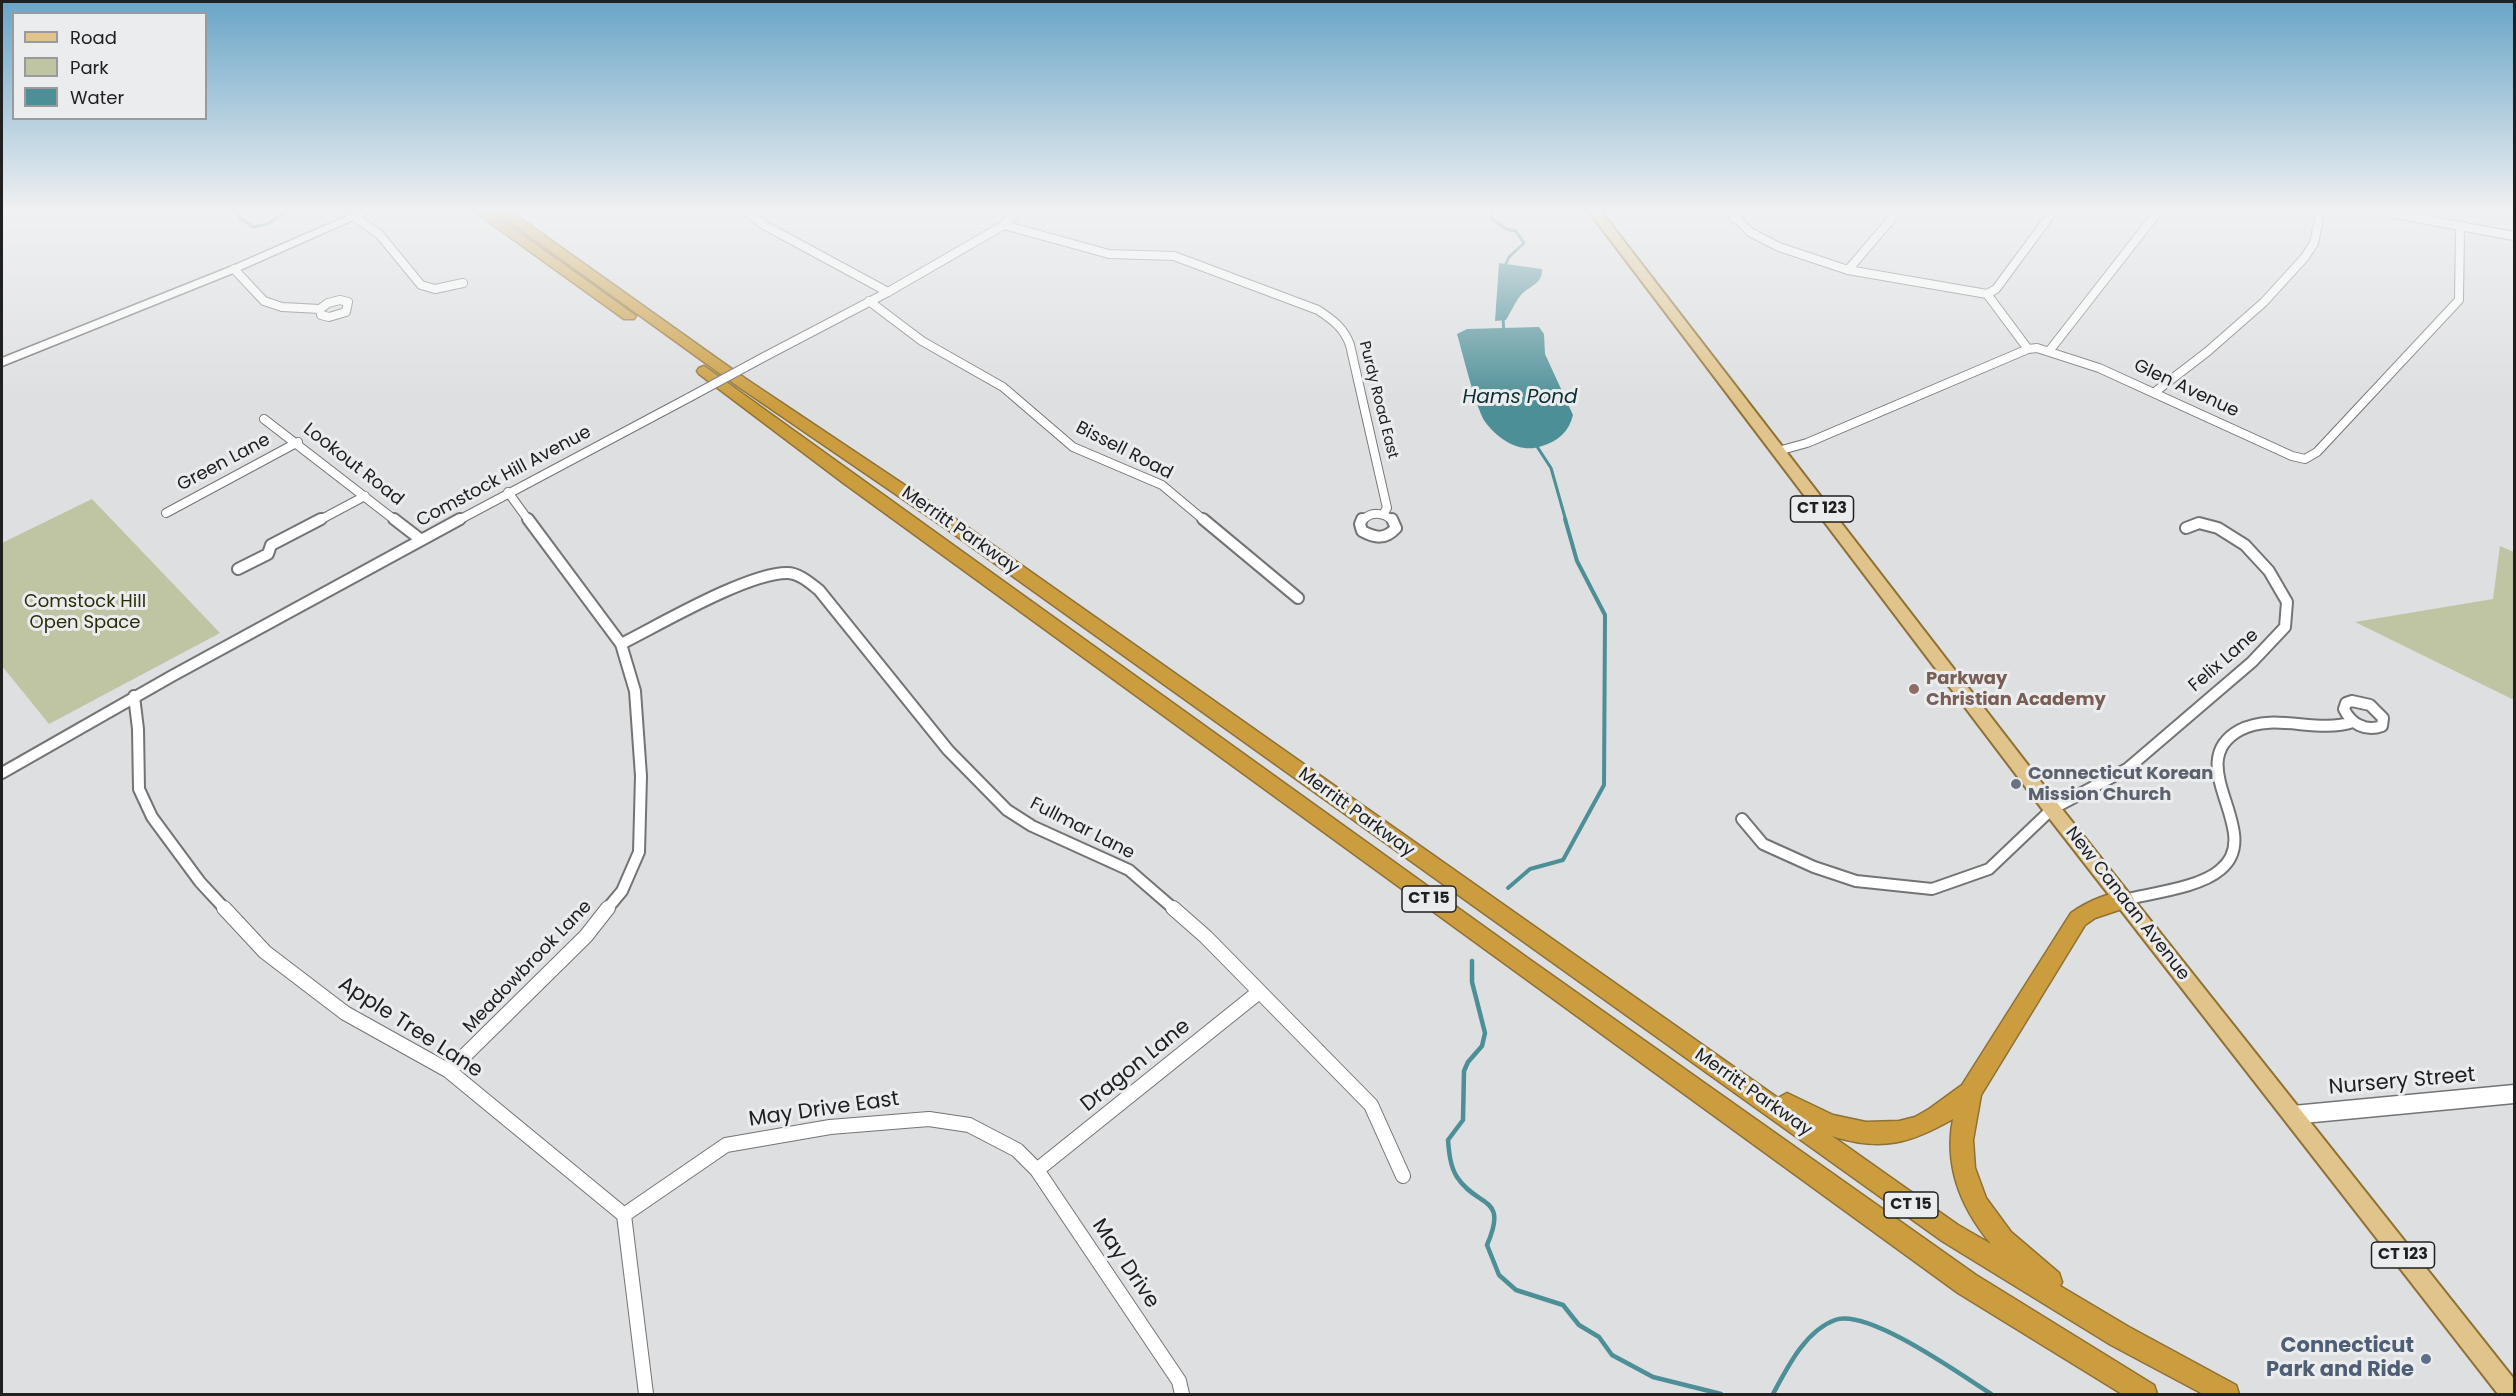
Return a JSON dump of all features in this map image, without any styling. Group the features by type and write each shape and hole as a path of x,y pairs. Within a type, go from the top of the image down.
{"highway":[{"name":"Merritt Parkway","path":"570,274 668,343 848,478 1512,959 1967,1284 2145,1395"},
{"name":"Merritt Parkway","path":"590,274 741,382 954,525 1950,1233 2120,1336 2227,1395"},
{"path":"2120,1336 2017,1256 1988,1222 1973,1195 1962,1164 1962,1137 1970,1092 2078,919 2089,911 2124,900"},
{"path":"1708,1062 1834,1128 1868,1134 1917,1128 1970,1092"}],"main road":[{"name":"New Canaan Avenue","path":"1643,274 2052,809 2512,1395"}],"street":[{"path":"2,362 221,274"},
{"path":"239,274 264,301 282,307 320,309"},
{"path":"412,274 421,285 435,288 463,283"},
{"path":"855,274 888,292"},
{"name":"Comstock Hill Avenue","path":"2,773 134,696 420,539 919,274"},
{"name":"Purdy Road East","path":"1224,274 1302,302 1329,317 1346,334 1380,470 1387,508 1383,514"},
{"path":"1872,274 1987,294 1995,289 2006,274"},
{"path":"2050,350 2108,274"},
{"path":"2155,392 2207,352 2271,295 2290,274"},
{"name":"Glen Avenue","path":"1778,451 1807,443 2028,349 2050,350 2155,392 2292,456 2306,459 2317,452 2460,300 2460,274"},
{"path":"1987,294 2028,349"},
{"name":"Bissell Road","path":"869,301 922,341 1003,387 1073,447 1162,486 1298,598"},
{"name":"Lookout Road","path":"264,419 298,442 420,539"},
{"name":"Green Lane","path":"166,513 298,442"},
{"name":"Meadowbrook Lane","path":"448,1071 586,936 622,891 639,852 641,776 635,691 621,644 508,492"},
{"path":"238,569 268,554 272,545 365,495"},
{"name":"Felix Lane","path":"1742,819 1763,844 1814,867 1856,881 1932,889 1989,869 2052,809 2127,769 2252,662 2285,627 2287,602 2269,571 2245,544 2218,528 2199,524 2186,528"},
{"name":"Fullmar Lane","path":"621,644 761,579 787,573 804,577 819,591 948,750 1007,810 1032,826 1129,870 1206,937 1371,1105 1382,1125 1403,1176"},
{"name":"Apple Tree Lane","path":"134,696 138,729 139,789 152,817 200,882 265,952 345,1013 448,1071 624,1215"},
{"path":"2124,900 2204,878 2219,872 2231,861 2235,847 2234,824 2217,777 2216,764 2222,746 2238,731 2263,722 2331,727 2344,726 2353,722"},
{"name":"Dragon Lane","path":"1037,1170 1259,992"},
{"name":"Nursery Street","path":"2293,1115 2514,1094"},
{"name":"May Drive East","path":"624,1215 726,1145 830,1127 928,1119 969,1125 1017,1150 1037,1170"},
{"name":"May Drive","path":"1037,1170 1180,1388"},
{"path":"624,1215 646,1395"}],"green space":[{"name":"Comstock Hill Open Space","path":"92,499 220,633 49,724 2,666 2,543"},
{"path":"2500,546 2514,552 2514,700 2355,622 2493,599"}],"water":[{"path":"1498,274 1542,274 1538,281 1519,298 1506,320 1495,321"},
{"name":"Hams Pond","path":"1539,327 1544,334 1545,354 1573,415 1566,431 1553,441 1534,448 1518,447 1497,435 1482,417 1457,334 1467,329"}],"waterway":[{"path":"1503,318 1504,334"},
{"path":"1536,445 1551,468 1566,521"},
{"path":"1508,888 1530,869 1563,860 1604,785 1605,615 1577,561 1565,519"},
{"path":"1472,961 1472,982 1485,1033 1482,1046 1468,1062 1464,1071 1463,1120 1448,1140 1448,1145 1451,1164 1457,1177 1492,1210 1493,1229 1487,1245 1499,1275 1516,1290 1563,1305 1579,1325 1599,1337 1612,1355 1653,1377 1721,1394"},
{"path":"1773,1394 1806,1341 1824,1325 1835,1320 1850,1319 1869,1324 1914,1345 1991,1394"}],"place":[{"name":"Parkway Christian Academy","path":"1914,689"},
{"name":"Connecticut Korean Mission Church","path":"2016,784"},
{"name":"Connecticut Park and Ride","path":"2426,1359"}]}
